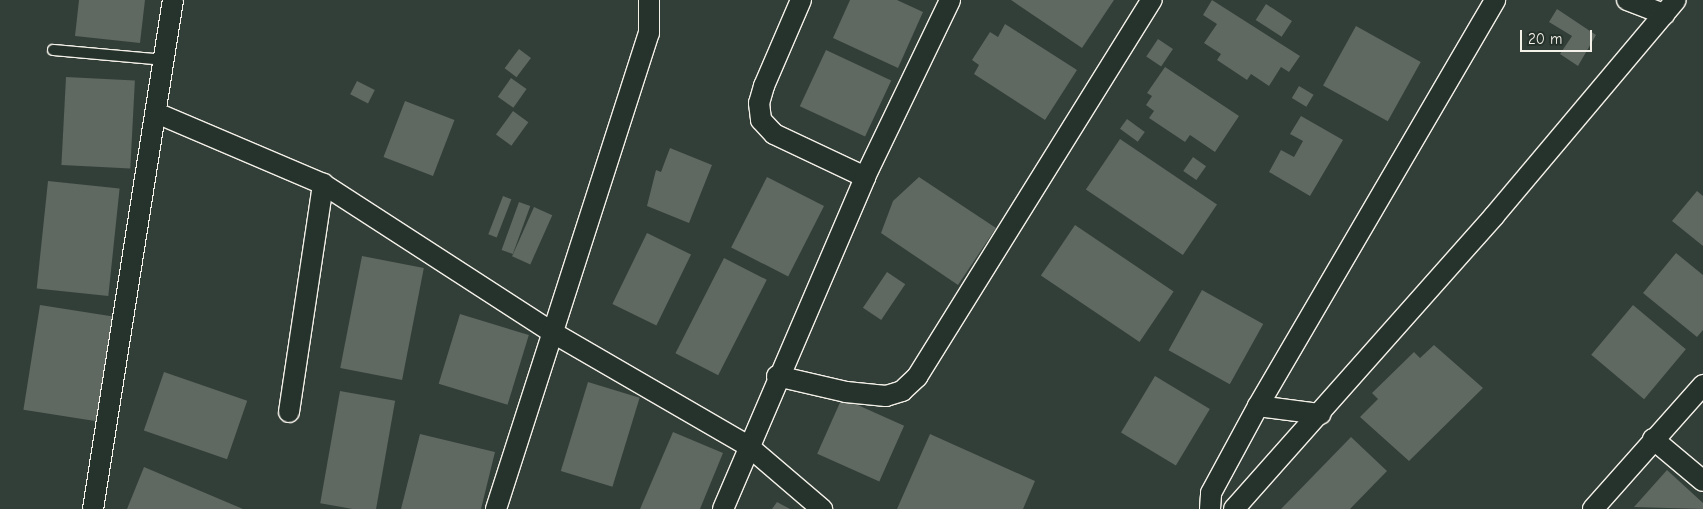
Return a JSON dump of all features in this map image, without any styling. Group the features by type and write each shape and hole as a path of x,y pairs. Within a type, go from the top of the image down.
{"street":[{"path":"93,509 159,114 174,0"},
{"path":"496,509 550,331 649,33 649,0"},
{"path":"800,0 764,86 759,103 761,120 774,134 865,177"},
{"path":"723,509 747,446 865,177 950,0"},
{"path":"777,376 846,392 886,396 902,391 916,377 1152,0"},
{"path":"1210,509 1211,493 1258,406 1494,0"},
{"path":"1627,0 1670,7"},
{"path":"1234,509 1320,414 1670,7"},
{"path":"159,114 323,184 550,331 747,446 822,509"},
{"path":"289,412 323,184"},
{"path":"1593,509 1653,439 1703,385"},
{"path":"1258,406 1320,414"},
{"path":"1653,439 1703,481"}],"lane":[{"path":"53,50 166,60"}],"building":[{"path":"79,0 145,0 140,43 75,36"},
{"path":"850,0 897,0 923,12 898,68 833,38"},
{"path":"1011,0 1114,0 1082,48"},
{"path":"1212,0 1300,56 1289,72 1281,67 1269,86 1251,74 1247,80 1217,60 1221,54 1204,43 1217,24 1203,15"},
{"path":"1266,4 1292,21 1282,37 1256,20"},
{"path":"1557,9 1596,35 1578,66 1560,54 1572,36 1549,22"},
{"path":"1005,24 1077,70 1045,120 974,74 979,65 972,60 990,32 998,37"},
{"path":"1356,26 1421,62 1388,121 1323,85"},
{"path":"1158,39 1173,49 1161,66 1146,56"},
{"path":"519,49 531,58 517,77 505,68"},
{"path":"826,50 891,80 865,137 800,106"},
{"path":"1165,67 1239,116 1215,152 1190,135 1185,142 1149,118 1154,111 1146,105 1152,96 1147,93"},
{"path":"66,77 135,81 130,168 61,165"},
{"path":"511,78 527,89 513,108 498,97"},
{"path":"357,81 375,90 368,103 350,94"},
{"path":"1299,86 1314,95 1306,107 1292,98"},
{"path":"405,101 454,120 433,176 383,157"},
{"path":"513,111 528,122 511,146 496,134"},
{"path":"1301,116 1343,140 1310,196 1269,172 1281,150 1294,157 1303,141 1290,134"},
{"path":"1127,119 1145,132 1138,142 1120,129"},
{"path":"1120,139 1217,204 1183,255 1086,190"},
{"path":"670,148 712,165 689,223 647,206 656,170 661,172"},
{"path":"1193,157 1206,166 1196,180 1183,171"},
{"path":"767,177 824,206 788,276 731,247"},
{"path":"919,177 996,228 958,285 881,233 893,201"},
{"path":"48,181 120,189 108,296 37,288"},
{"path":"1697,191 1703,196 1703,246 1672,221"},
{"path":"503,196 511,199 497,238 488,234"},
{"path":"519,202 530,206 513,254 502,250"},
{"path":"534,207 552,215 530,264 512,256"},
{"path":"1075,225 1174,292 1140,342 1041,276"},
{"path":"647,233 691,254 656,325 612,304"},
{"path":"1676,253 1703,275 1703,330 1697,337 1643,293"},
{"path":"362,256 424,268 402,380 340,368"},
{"path":"724,258 767,280 718,375 675,353"},
{"path":"887,272 905,284 881,320 863,308"},
{"path":"1202,290 1263,324 1230,384 1169,350"},
{"path":"40,305 113,317 97,421 23,410"},
{"path":"1633,305 1686,349 1644,399 1591,355"},
{"path":"460,314 529,335 508,405 439,384"},
{"path":"1434,345 1483,388 1409,461 1360,417 1378,399 1372,393 1414,352 1420,358"},
{"path":"164,372 247,401 227,459 144,431"},
{"path":"1155,376 1210,409 1176,466 1121,433"},
{"path":"588,382 640,398 612,487 561,471"},
{"path":"340,391 395,401 376,509 353,509 320,503"},
{"path":"842,398 904,426 879,481 817,454"},
{"path":"673,432 723,453 700,509 640,509"},
{"path":"420,434 495,452 481,509 401,509"},
{"path":"930,434 1035,481 1023,509 897,509"},
{"path":"1351,437 1387,471 1350,509 1281,509"},
{"path":"144,467 243,509 127,509"},
{"path":"1667,470 1703,503 1703,509 1634,507"},
{"path":"777,502 790,509 772,509"}]}
